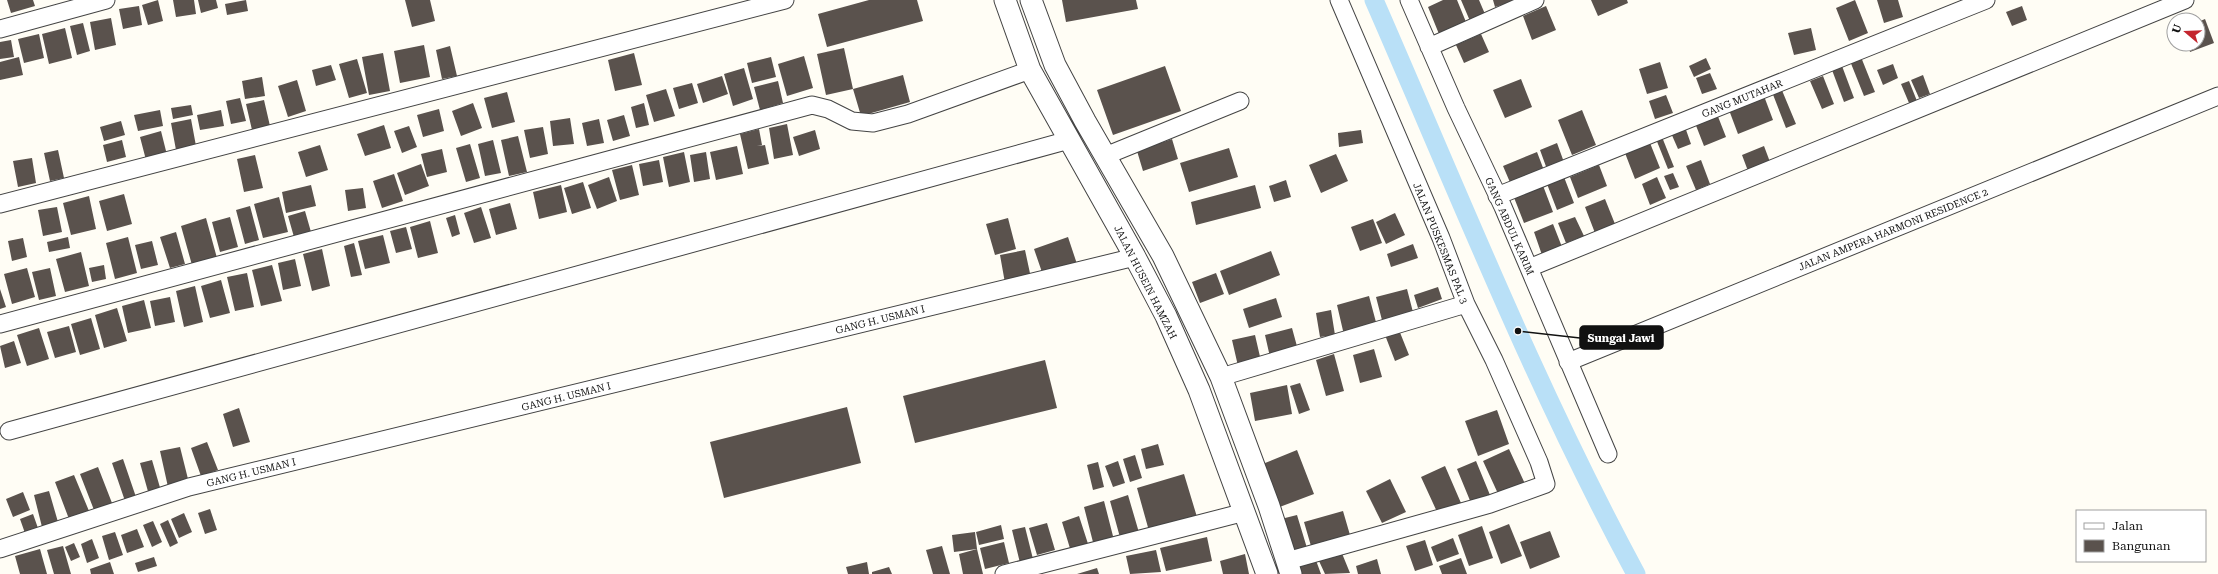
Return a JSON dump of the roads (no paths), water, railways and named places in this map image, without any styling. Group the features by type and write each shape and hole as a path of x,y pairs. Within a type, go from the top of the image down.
{"street":[{"path":"0,29 106,0"},
{"path":"0,204 785,0"},
{"name":"JALAN HUSEIN HAMZAH","path":"1005,0 1030,70 1135,257 1166,316 1198,390 1267,574"},
{"path":"1031,0 1055,65 1105,156 1163,256 1221,377 1269,506 1289,567"},
{"name":"JALAN PUSKESMAS PAL 3","path":"1289,567 1490,504 1546,484 1529,440 1466,304 1441,238 1339,0"},
{"name":"GANG ABDUL KARIM","path":"1409,0 1529,268 1608,454"},
{"path":"1429,47 1535,0"},
{"name":"GANG MUTAHAR","path":"1497,196 1986,0"},
{"path":"1529,268 2185,0"},
{"path":"0,324 812,105 828,109 852,122 873,123 908,114 1030,70"},
{"name":"JALAN AMPERA HARMONI RESIDENCE 2","path":"1568,362 2218,96"},
{"path":"1105,156 1240,101"},
{"path":"9,431 1069,140"},
{"name":"GANG H. USMAN I","path":"0,548 189,487 1135,257"},
{"path":"1221,377 1466,304"},
{"path":"1004,574 1245,512"}],"waterway":[{"path":"1374,0 1531,362 1599,504 1636,574"}],"place":[{"name":"Sungai Jawi","path":"1518,331"}]}
